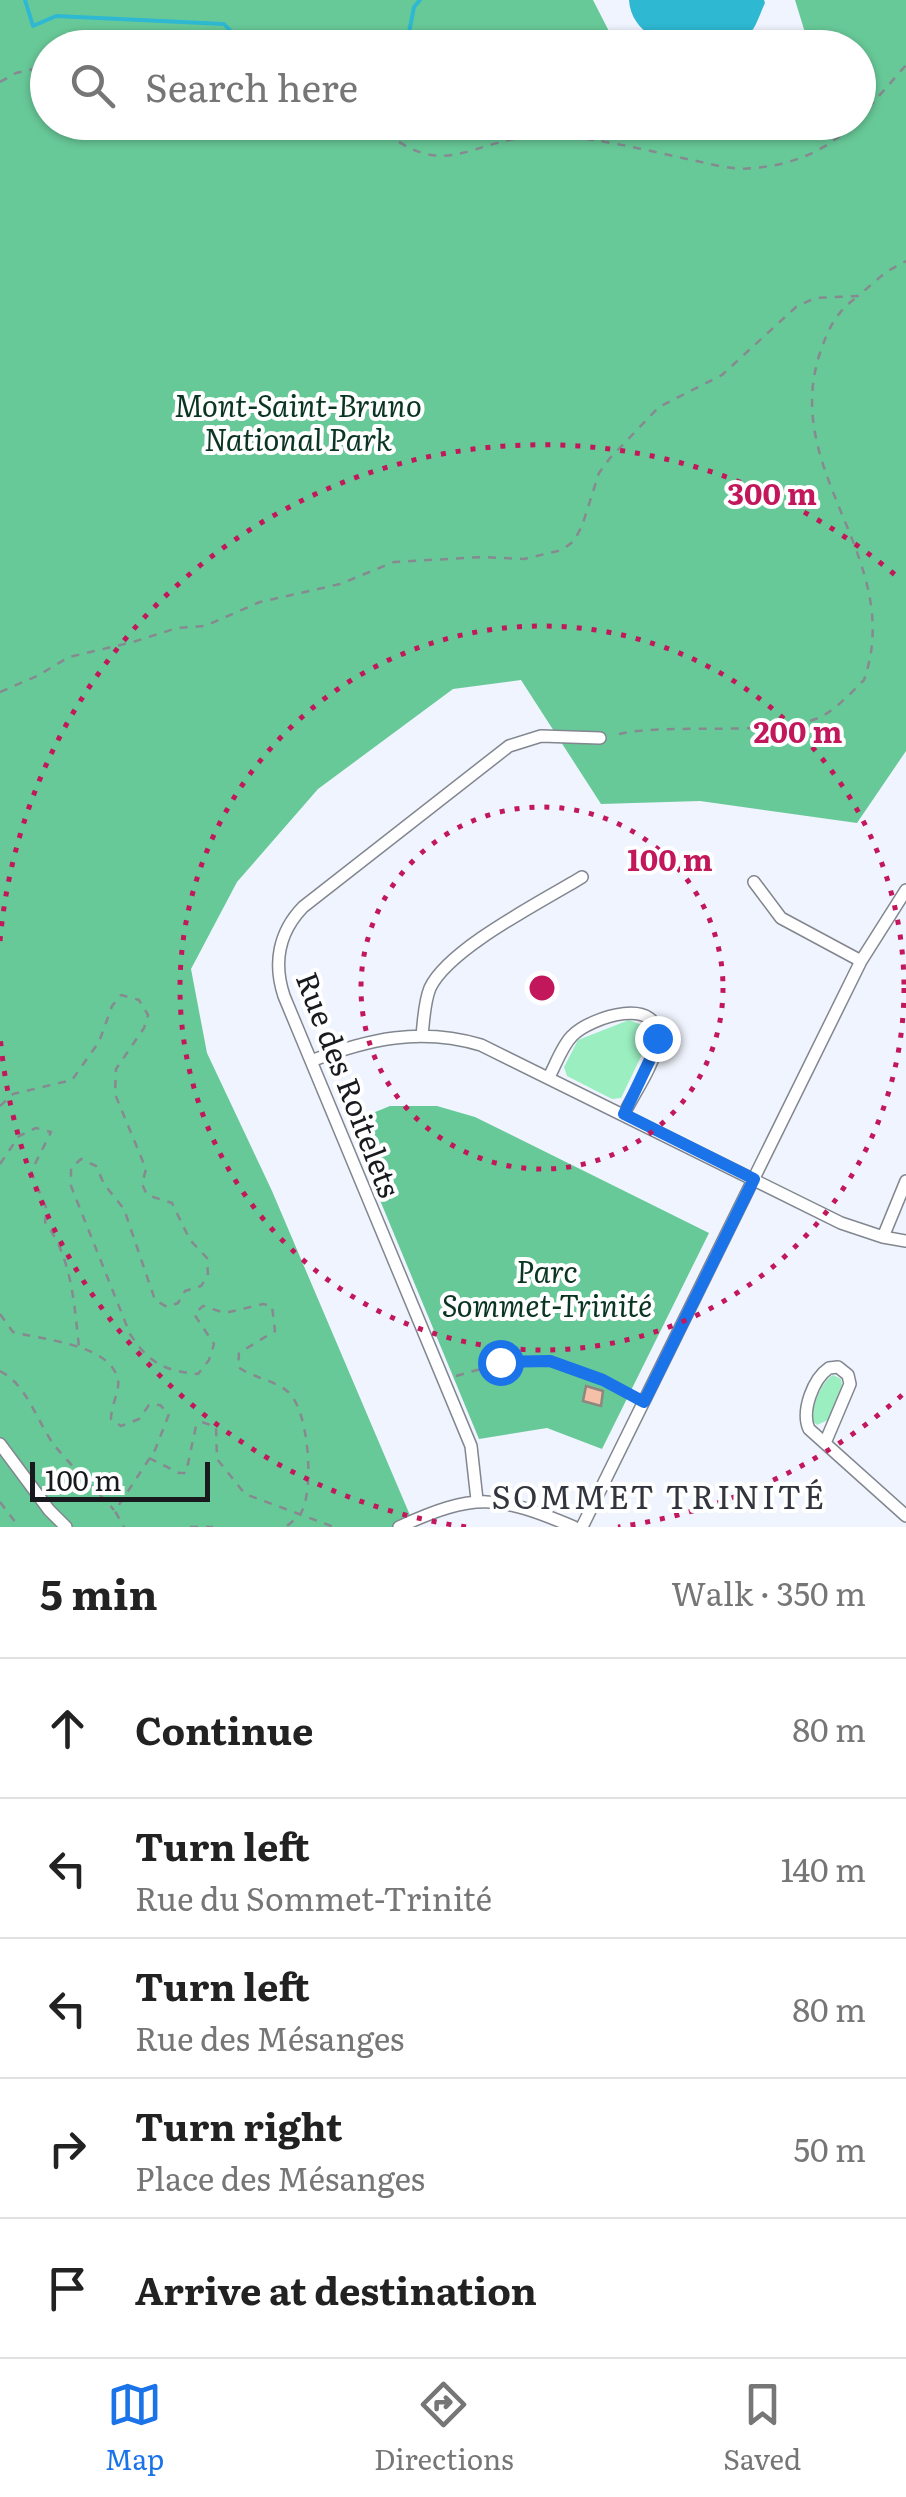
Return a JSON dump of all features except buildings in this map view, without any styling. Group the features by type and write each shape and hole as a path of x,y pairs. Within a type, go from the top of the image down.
{"street":[{"name":"Rue des Roitelets","path":"477,1500 474,1455 284,996 279,974 281,945 298,912 508,746 541,736 600,738"},
{"path":"422,1035 427,996 445,968 499,926 582,876"},
{"path":"754,882 781,918 862,960"},
{"path":"582,1527 862,960 904,895"},
{"path":"550,1077 575,1033 624,1012 641,1014 654,1026 656,1047 624,1114"},
{"path":"311,1061 370,1040 422,1035 481,1045 842,1222 906,1241"},
{"path":"882,1237 906,1181"},
{"path":"825,1443 850,1384 846,1372 835,1367 821,1374 805,1414 807,1426 825,1443 906,1516"},
{"path":"0,1444 66,1527"},
{"path":"399,1527 439,1508 477,1500 518,1507 574,1527"}],"path":[{"path":"876,99 906,65"},
{"path":"0,82 30,70"},
{"path":"395,140 416,152 440,157 513,140"},
{"path":"574,140 754,168 798,160 833,140"},
{"path":"819,408 815,377 824,342 841,309 886,272 906,261"},
{"path":"0,692 38,676 69,656 177,628 205,626 260,602 340,584 394,562 524,559 562,550 574,541 582,526 599,473 660,407 722,375 796,307 815,298 858,296"},
{"path":"619,734 645,728 801,722 822,716 873,670"},
{"path":"0,1106 13,1094 72,1080 99,1042 112,1006 121,996 139,1000 148,1015 144,1028 116,1069 115,1094 146,1169 142,1184 148,1195 172,1203 190,1240 207,1258 208,1276 200,1286 185,1291 178,1303 167,1307 155,1300 124,1209 104,1184 96,1166 81,1160 71,1168 71,1186 130,1334 142,1354 171,1372 198,1374 208,1360 214,1344 194,1314 203,1306 225,1313 263,1304 272,1306 275,1332 239,1353 238,1367 289,1392 300,1412 310,1471 302,1513 286,1527"},
{"path":"0,1164 19,1136 36,1128 51,1132 32,1172 47,1210 44,1222 59,1241 67,1264 80,1348"},
{"path":"0,1314 13,1332 80,1348 109,1361 119,1382 111,1418 121,1426 139,1419 150,1405 160,1405 169,1414 149,1458 115,1511"},
{"path":"444,1380 500,1362 550,1361 603,1380 644,1402"},
{"path":"0,1371 25,1396 53,1444 115,1511 124,1527"},
{"path":"149,1458 179,1474 186,1473 192,1437 202,1422 216,1428 217,1459 245,1494 334,1527"},
{"path":"0,1502 19,1527"},
{"path":"190,1527 213,1527"}],"green space":[{"name":"Mont-Saint-Bruno National Park","path":"0,0 593,0 608,30 30,30 30,140 876,140 876,30 804,30 795,0 906,0 906,751 857,823 700,801 601,804 521,680 453,689 318,789 237,882 191,969 207,1053 272,1191 415,1527 0,1527"},
{"path":"629,1020 642,1025 649,1040 621,1098 612,1099 567,1076 564,1067 578,1040"},
{"name":"Parc Sommet-Trinité","path":"390,1106 437,1106 475,1117 709,1233 602,1449 547,1428 479,1439 348,1123"},
{"path":"833,1375 841,1379 842,1385 828,1420 817,1425 812,1420 815,1401"}],"water":[{"path":"629,0 765,3 752,30 644,30 634,18"}],"waterway":[{"path":"25,0 33,26 56,16 224,24 230,30"},
{"path":"410,30 414,7 420,0"}],"district":[{"name":"SOMMET TRINITÉ","path":"659,1495"}],"route":[{"path":"500,1362 550,1361 603,1380 644,1402 754,1179 624,1114 657,1038"}]}
